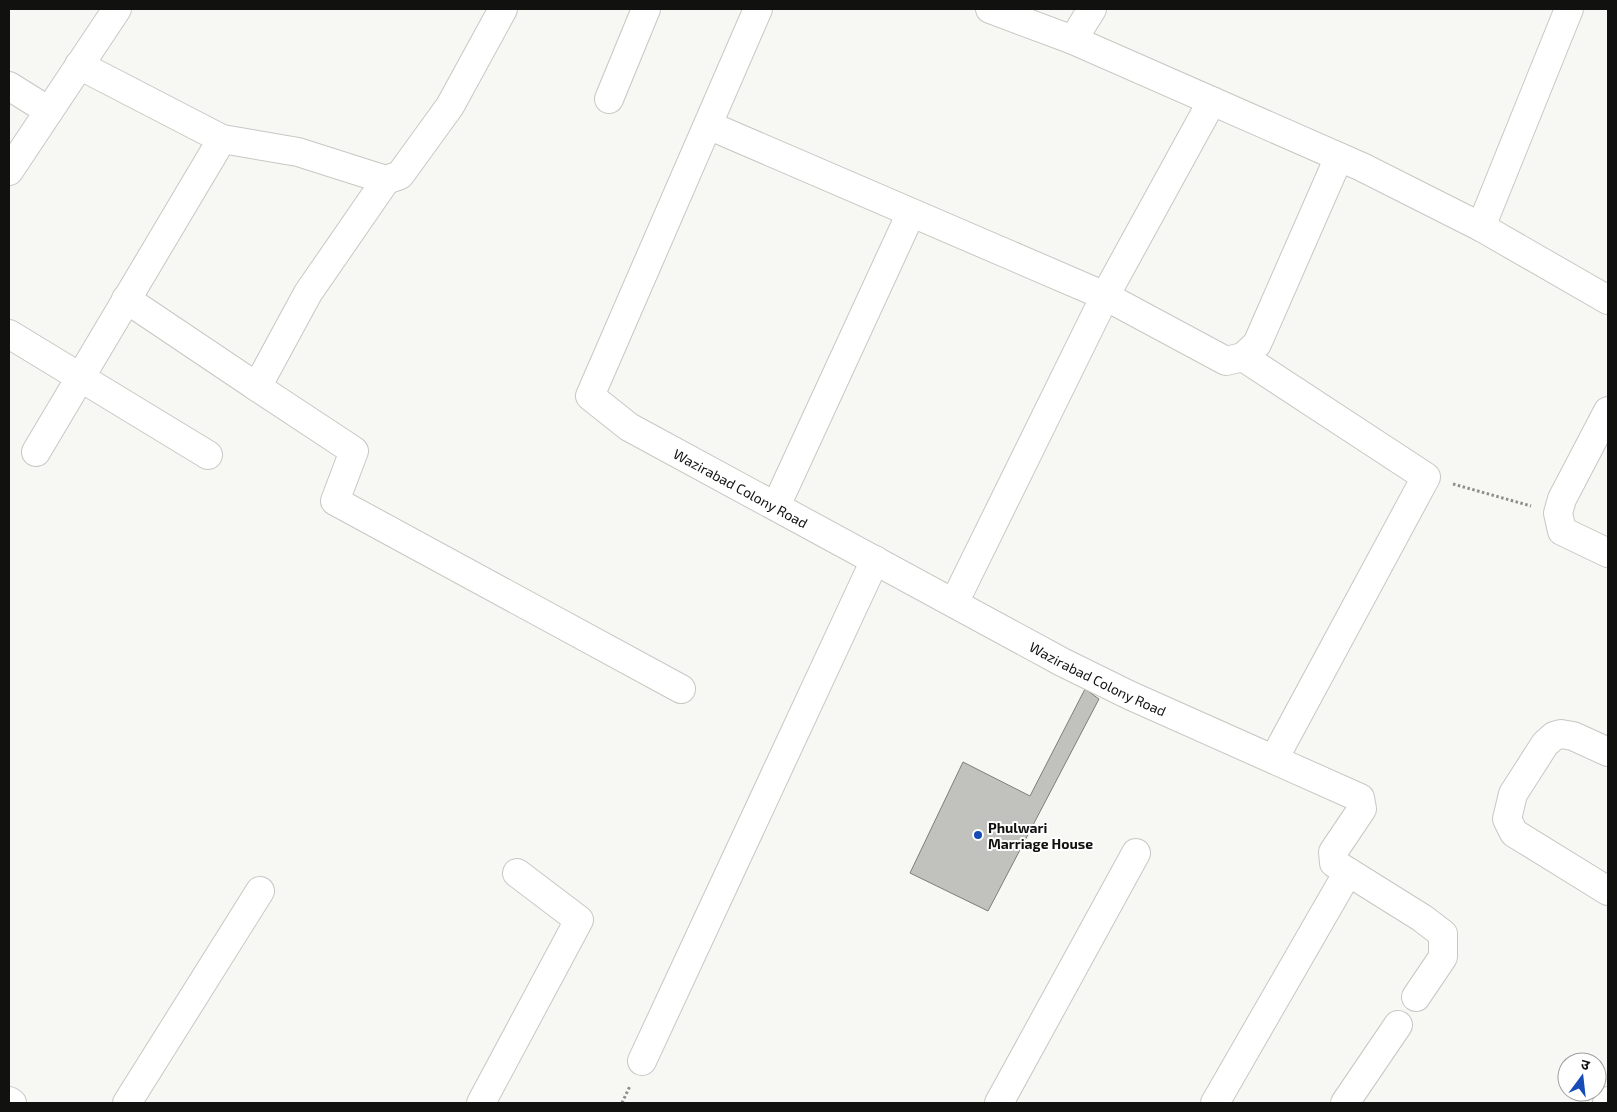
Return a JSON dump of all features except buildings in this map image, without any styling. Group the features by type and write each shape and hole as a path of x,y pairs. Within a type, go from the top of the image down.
{"street":[{"path":"9,171 117,9"},
{"path":"257,387 308,293 386,180 400,175 450,106 503,9"},
{"path":"609,99 646,9"},
{"name":"Wazirabad Colony Road","path":"758,9 590,396 629,427 1062,662 1129,695 1360,798 1362,809 1333,852 1334,863 1348,872"},
{"path":"990,9 1073,40 1362,167 1481,227 1608,300"},
{"path":"1073,40 1092,9"},
{"path":"1481,227 1568,9"},
{"path":"79,65 222,139 298,152 386,180"},
{"path":"9,86 49,111"},
{"path":"954,603 1105,296 1212,101"},
{"path":"708,125 1105,296 1226,361 1243,357 1257,344 1339,157"},
{"path":"36,452 222,139"},
{"path":"776,506 911,213"},
{"path":"126,299 354,451 335,501 681,688"},
{"path":"9,334 208,456"},
{"path":"1243,357 1426,477 1274,759"},
{"path":"1608,411 1562,500 1558,514 1562,530 1608,552"},
{"path":"642,1060 876,560"},
{"path":"1608,752 1573,736 1561,734 1554,736 1545,744 1513,794 1507,819 1514,833 1608,891"},
{"path":"999,1103 1136,853"},
{"path":"1215,1103 1348,872 1422,918 1442,934 1443,957 1416,997"},
{"path":"481,1103 579,920 518,873"},
{"path":"127,1103 260,891"},
{"path":"1345,1103 1398,1025"}],"path":[{"path":"1426,477 1558,514"}],"place":[{"name":"Phulwari Marriage House","path":"978,835"}]}
